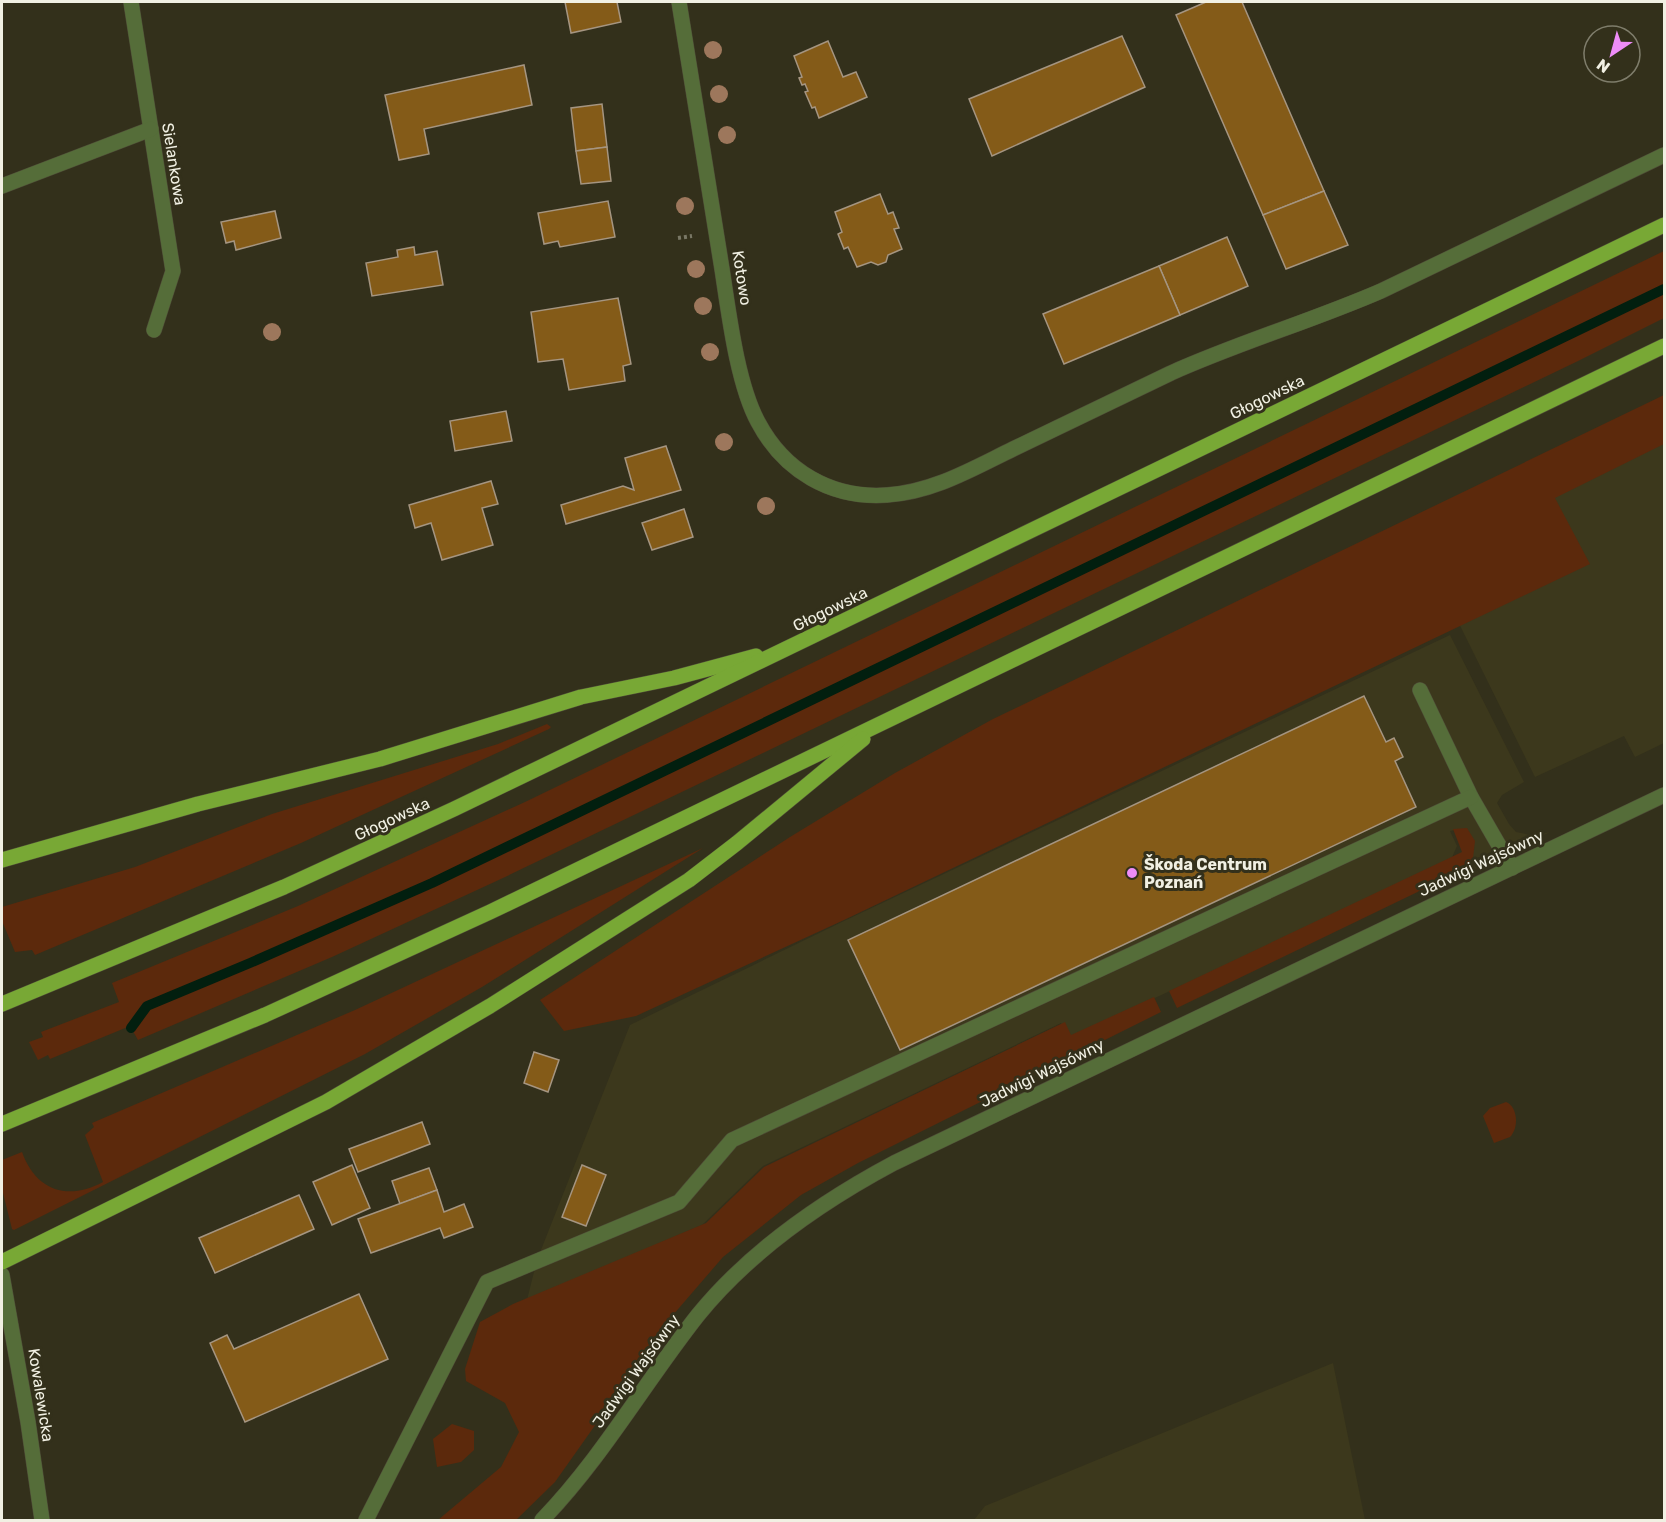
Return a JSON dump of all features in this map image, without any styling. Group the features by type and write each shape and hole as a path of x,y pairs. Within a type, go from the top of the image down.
{"main road":[{"name":"Głogowska","path":"2,1004 342,862 585,748 1665,225"},
{"path":"6,1122 244,1024 367,969 1665,346"},
{"path":"2,860 198,804 380,759 581,697 728,664 807,639"},
{"path":"2,1262 326,1102 481,1012 688,880 737,843 862,740 896,717"}],"street":[{"name":"Sielankowa","path":"130,2 173,271 154,330"},
{"name":"Kotowo","path":"679,2 728,306 742,378 752,410 763,432 779,454 805,476 834,490 866,495 914,491 958,476 1231,347 1381,291 1665,155"},
{"path":"2,186 151,129"},
{"path":"1420,690 1471,797 1512,868"},
{"name":"Jadwigi Wajsówny","path":"542,1521 590,1466 662,1364 718,1292 759,1253 813,1211 851,1186 894,1163 1665,795"},
{"path":"366,1521 487,1282 679,1202 732,1140 1471,797"},
{"name":"Kowalewicka","path":"2,1275 28,1422 42,1521"}],"shaded area":[{"path":"1664,251 1664,318 1576,362 503,878 332,957 138,1040 130,1026 50,1059 48,1055 38,1060 29,1042 43,1037 41,1032 119,1002 112,983 298,906 525,802"},
{"path":"1664,395 1664,444 1555,498 1590,564 844,920 636,1016 564,1031 540,1000 790,837 895,773 993,719"},
{"path":"1664,441 1664,743 1635,757 1624,736 1535,777 1426,557"},
{"path":"1450,635 1524,782 1502,795 1497,803 1516,832 1535,836 1550,832 1461,876 1468,866 1471,855 1458,829 1450,831 1457,846 1450,862 1068,1038 1061,1023 763,1166 702,1225 527,1300 537,1260 630,1025 844,921"},
{"path":"547,724 551,727 549,729 301,843 35,955 32,950 15,952 2,921 2,907 135,867 272,814 498,744"},
{"path":"1467,828 1475,841 1473,858 1461,871 1177,1008 1169,991 1462,852 1453,829"},
{"path":"703,848 482,987 365,1054 12,1229 2,1189 2,1160 22,1152 28,1165 45,1184 66,1191 90,1188 103,1182 85,1135 94,1127 92,1123 355,1010"},
{"path":"1154,997 1161,1012 858,1163 801,1195 723,1257 673,1315 555,1482 516,1520 438,1520 501,1467 519,1432 505,1403 466,1381 465,1369 480,1322 513,1304 706,1223 764,1167 1065,1022 1071,1035"},
{"path":"1506,1102 1515,1113 1515,1128 1510,1137 1494,1143 1483,1116 1490,1108"},
{"path":"1333,1363 1365,1520 974,1520 985,1506"},
{"path":"452,1424 474,1431 474,1450 461,1462 437,1467 433,1439"}],"building":[{"path":"565,2 617,2 621,22 571,33"},
{"path":"1206,2 1242,2 1324,191 1263,215 1176,15"},
{"path":"1122,36 1145,87 992,156 969,99"},
{"path":"828,41 843,77 856,72 867,97 819,118 805,92 808,91 805,84 802,85 799,78 802,77 794,56"},
{"path":"524,65 532,105 424,129 429,154 399,160 385,95"},
{"path":"602,104 607,147 576,151 571,108"},
{"path":"607,147 611,181 581,184 576,151"},
{"path":"1324,191 1348,245 1286,269 1263,215"},
{"path":"880,194 888,214 893,212 899,228 894,229 902,249 888,255 886,262 878,265 871,262 857,267 848,247 844,249 838,234 842,232 835,212"},
{"path":"608,201 615,237 560,247 558,241 544,244 538,213"},
{"path":"275,211 281,238 236,250 234,241 226,243 221,222"},
{"path":"1227,237 1248,286 1180,315 1159,266"},
{"path":"414,247 415,255 437,251 443,285 372,296 366,263 398,257 397,250"},
{"path":"1159,266 1180,315 1064,364 1043,314"},
{"path":"618,298 631,364 623,366 625,381 569,390 563,359 538,362 531,312"},
{"path":"506,411 512,441 455,451 450,421"},
{"path":"666,446 681,490 566,524 561,505 623,486 634,490 625,458"},
{"path":"491,481 498,504 482,508 493,545 442,560 431,523 415,528 409,505"},
{"path":"684,509 693,537 652,550 642,523"},
{"name":"Škoda Centrum Poznań","path":"1364,696 1386,742 1394,738 1403,757 1395,761 1416,807 900,1050 848,940"},
{"path":"534,1052 559,1060 548,1092 524,1083"},
{"path":"422,1122 430,1144 358,1172 349,1149"},
{"path":"352,1165 370,1208 332,1225 313,1182"},
{"path":"582,1165 606,1175 586,1226 562,1217"},
{"path":"429,1168 437,1190 400,1204 392,1181"},
{"path":"437,1190 444,1212 464,1204 473,1227 444,1238 440,1228 371,1253 358,1219"},
{"path":"299,1195 314,1229 215,1273 199,1238"},
{"path":"359,1294 388,1359 245,1422 210,1343 227,1335 234,1349"}],"waterway":[{"path":"131,1028 147,1006 432,883 1664,289"}],"place":[{"name":"Škoda Centrum Poznań","path":"1132,873"}]}
